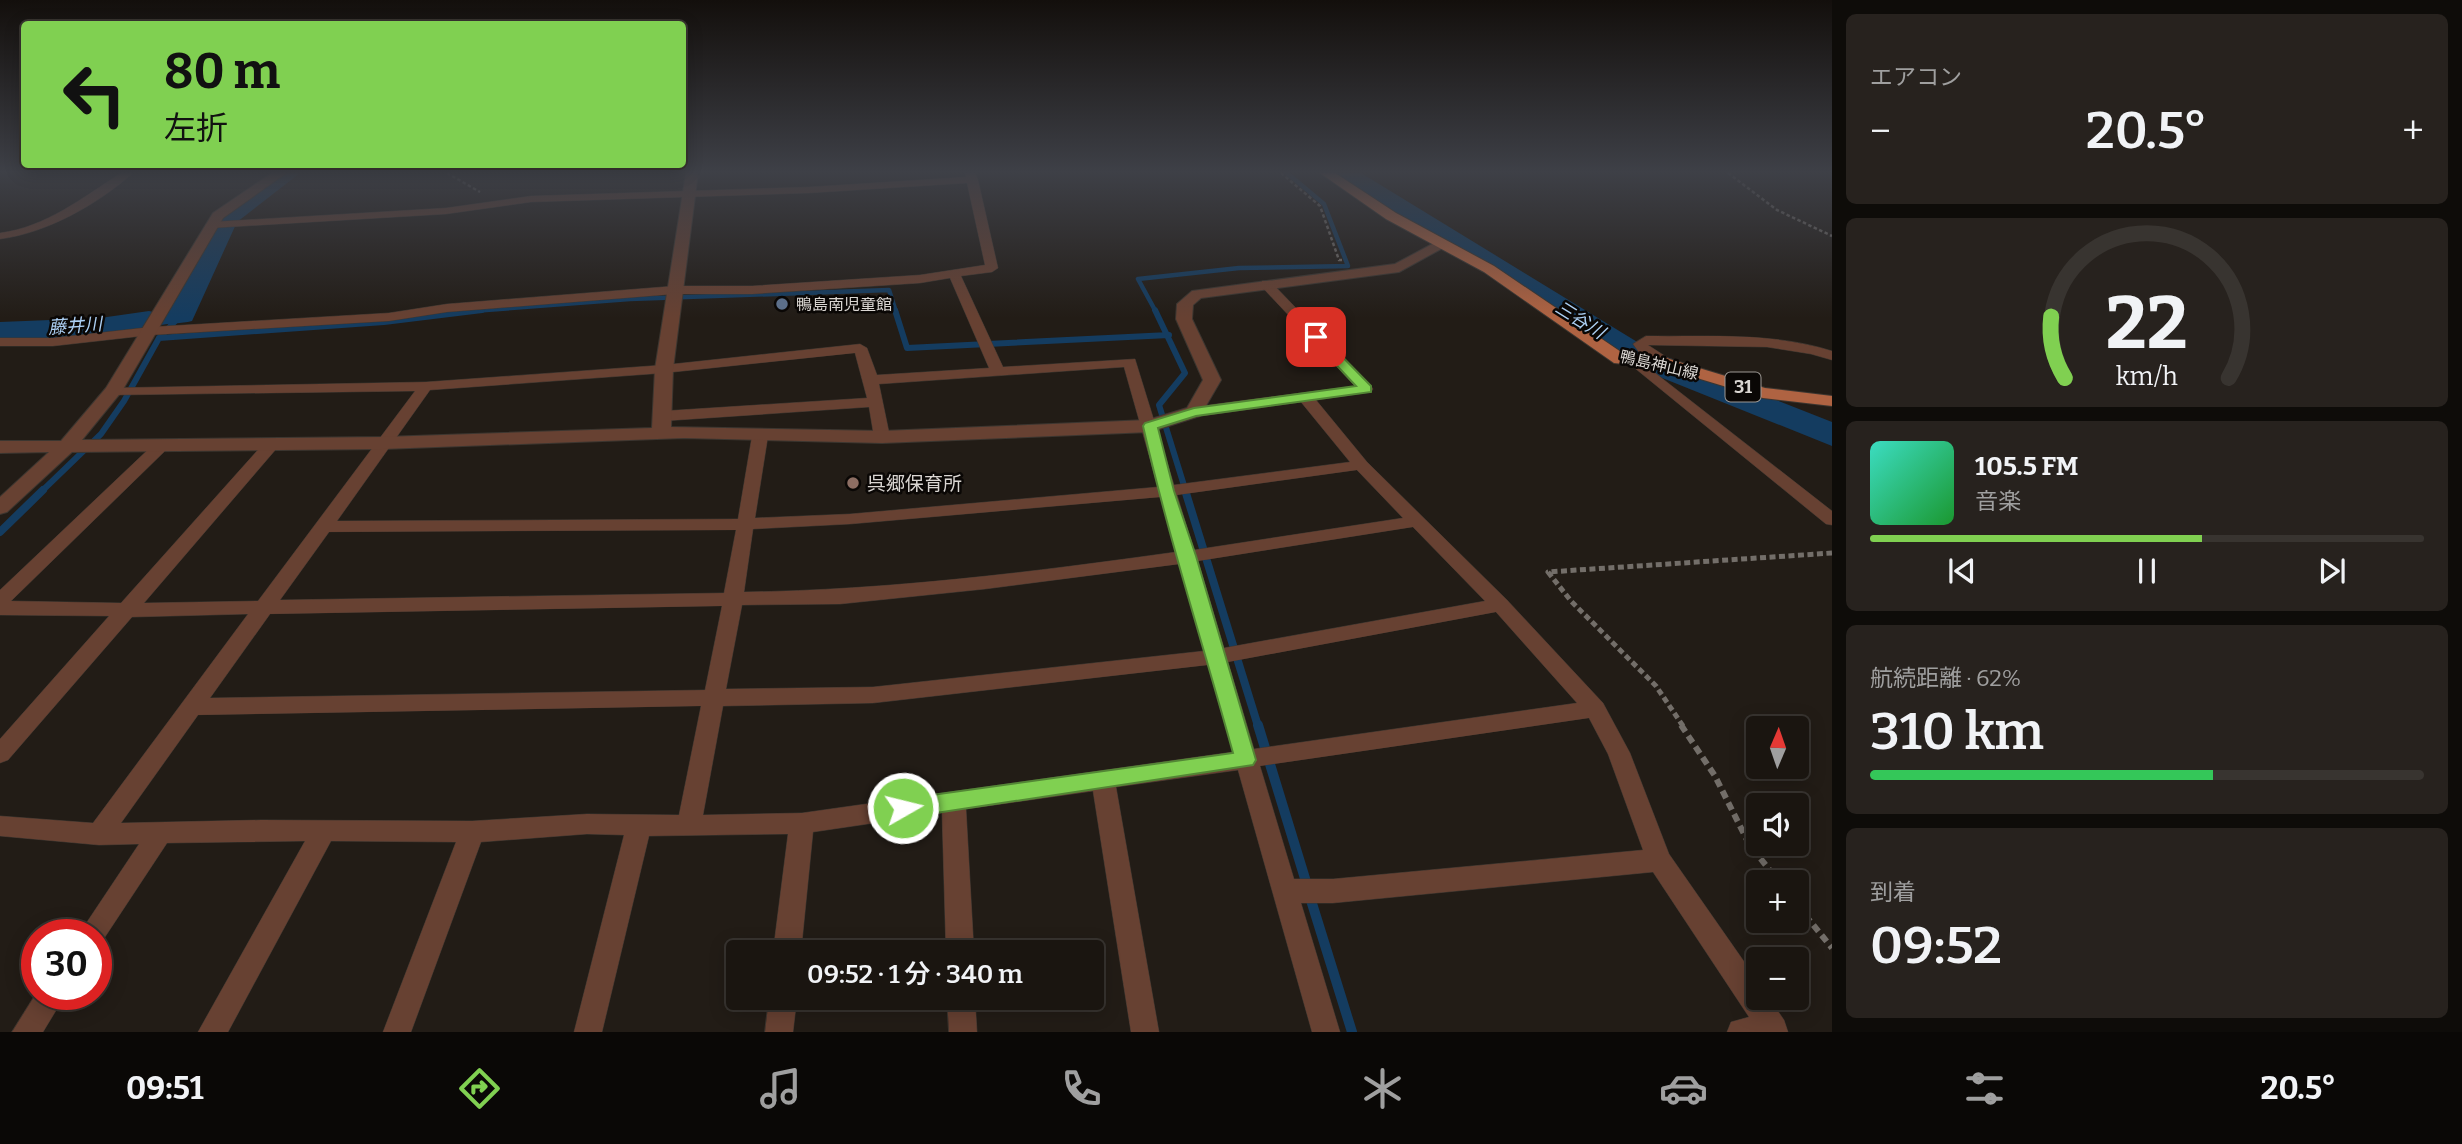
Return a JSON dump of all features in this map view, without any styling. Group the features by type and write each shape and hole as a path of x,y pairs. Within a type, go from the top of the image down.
{"main road":[{"name":"鴨島神山線","path":"1401,221 1489,268 1620,359 1650,362 1763,393 1832,401"}],"street":[{"path":"0,236 27,233 49,221"},
{"path":"0,508 67,446 113,391 215,221"},
{"path":"213,225 261,221"},
{"path":"662,424 664,369 685,221"},
{"path":"0,342 53,342 151,331 389,317 460,307 675,296 955,275 992,268 982,221"},
{"path":"1194,412 1212,380 1184,319 1185,304 1197,294 1399,268 1443,244"},
{"path":"955,275 998,372"},
{"path":"662,424 760,436 882,437 1150,426 1194,412 1366,389 1266,284"},
{"path":"1832,356 1823,352 1768,344 1646,340 1640,344 1650,362 1832,520"},
{"path":"113,391 426,386 664,369 860,348 871,380 882,437"},
{"path":"871,380 1130,362 1214,657 1326,1032"},
{"path":"99,834 261,608 426,386"},
{"path":"1305,397 1362,465 1500,605 1595,709 1619,753 1659,860 1774,1030 1741,1032"},
{"path":"0,447 383,443 662,424 876,402"},
{"path":"689,826 733,599 760,436"},
{"path":"0,754 271,445"},
{"path":"0,601 161,446"},
{"path":"321,527 746,524 850,519 1166,491 1362,465"},
{"path":"0,608 126,610 840,597 950,587 1223,553 1418,521"},
{"path":"190,707 714,700 873,695 1214,657 1500,605"},
{"path":"3,830 99,834 472,832 587,824 689,826 802,823 1595,709"},
{"path":"1103,780 1145,1032"},
{"path":"954,801 960,940"},
{"path":"789,940 802,823"},
{"path":"588,1032 639,825"},
{"path":"212,1032 324,831"},
{"path":"102,919 161,832"},
{"path":"397,1032 472,832"},
{"path":"1284,891 1334,891 1659,860"},
{"path":"26,1032 41,1010"},
{"path":"779,1032 781,1010"},
{"path":"961,1010 962,1032"}],"path":[{"path":"1325,221 1339,260"},
{"path":"1793,221 1832,236"},
{"path":"1770,870 1749,844 1715,776 1656,686 1571,600 1548,572 1832,552"},
{"path":"1809,920 1832,948"}],"waterway":[{"name":"藤井川","path":"169,317 181,315 225,221"},
{"path":"1156,311 1138,279 1239,268 1348,266 1331,221"},
{"name":"三谷川","path":"1421,221 1641,358 1832,435"},
{"path":"477,311 630,299 889,290 896,312"},
{"path":"477,311 482,310"},
{"path":"895,310 907,348 1167,335"},
{"path":"159,338 384,322 477,311"},
{"path":"459,312 477,311"},
{"path":"1156,311 1167,335"},
{"path":"159,338 181,315"},
{"name":"藤井川","path":"0,331 100,327 149,320"},
{"path":"1167,335 1185,373 1159,405 1186,492"},
{"path":"41,492 101,434 124,401 159,338"},
{"path":"0,532 43,490"},
{"path":"1185,490 1258,726"},
{"path":"1258,725 1307,885"},
{"path":"1310,897 1352,1032"}],"place":[{"name":"鴨島南児童館","path":"782,304"},
{"name":"呉郷保育所","path":"853,483"}],"route":[{"path":"903,808 1245,760 1166,491 1150,426 1194,412 1366,389 1316,337"}]}
